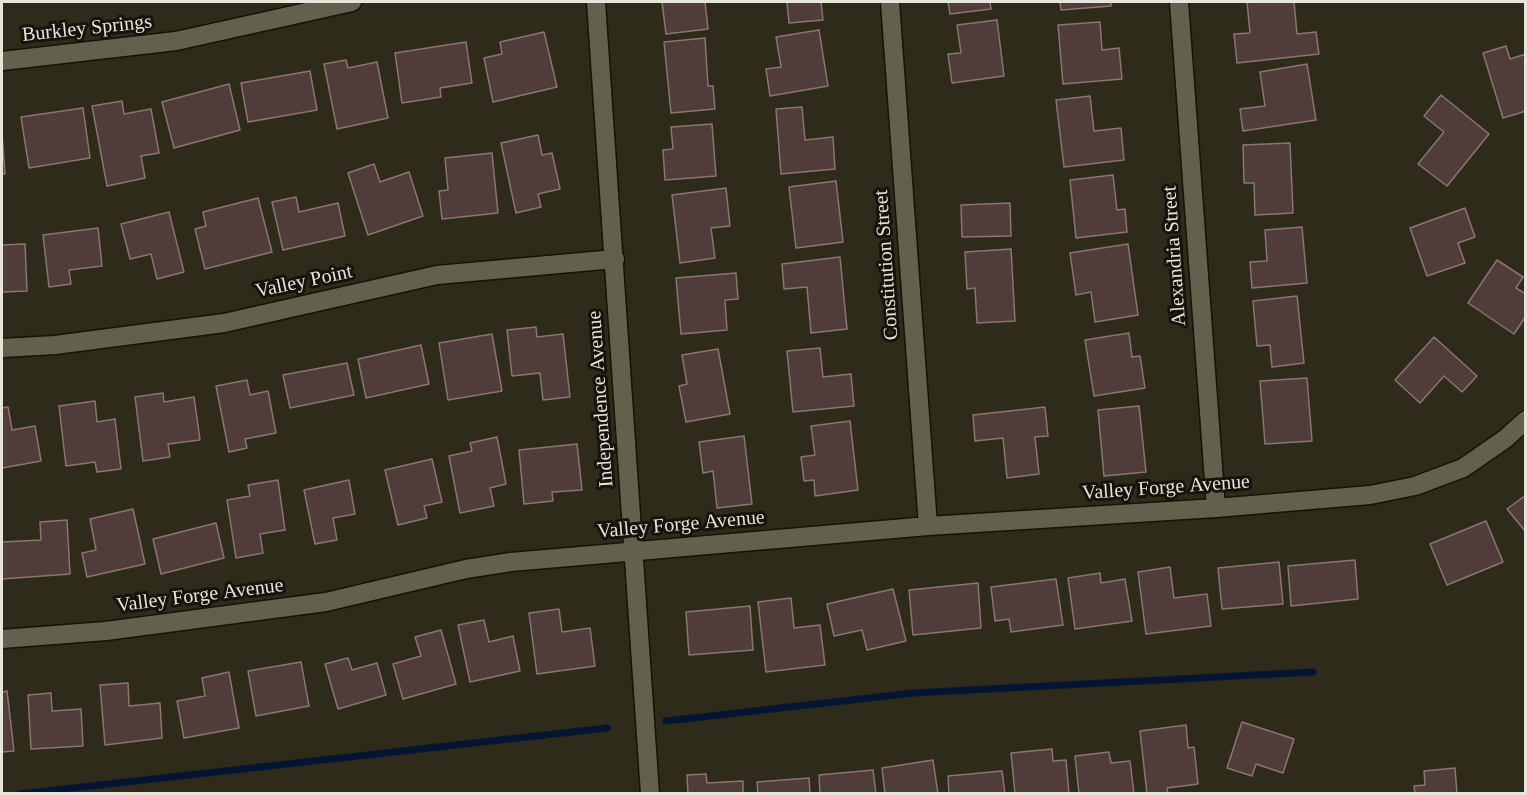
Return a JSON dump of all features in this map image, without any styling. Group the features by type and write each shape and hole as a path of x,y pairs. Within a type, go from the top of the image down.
{"street":[{"name":"Burkley Springs","path":"2,61 125,49 176,41 352,2"},
{"name":"Independence Avenue","path":"596,2 650,794"},
{"name":"Constitution Street","path":"890,2 928,526"},
{"name":"Alexandria Street","path":"1179,2 1216,508"},
{"name":"Valley Point","path":"2,348 55,345 224,322 437,275 615,259"},
{"name":"Valley Forge Avenue","path":"2,639 106,630 326,602 466,568 511,562 928,526 1216,508 1370,495 1415,486 1463,468 1505,439 1526,420"}],"building":[{"path":"662,2 705,2 708,29 666,34"},
{"path":"787,2 821,2 823,20 789,23"},
{"path":"948,2 990,2 991,9 950,14"},
{"path":"1060,2 1111,2 1111,6 1061,10"},
{"path":"1247,2 1294,2 1297,34 1316,32 1319,54 1237,63 1234,34 1250,33"},
{"path":"997,20 1004,76 952,83 948,54 961,53 957,25"},
{"path":"1100,22 1102,50 1119,48 1122,79 1063,84 1058,25"},
{"path":"819,30 828,86 770,96 766,69 781,67 776,37"},
{"path":"544,32 557,87 493,102 484,58 502,54 500,42"},
{"path":"705,38 708,86 713,86 715,109 671,113 664,42"},
{"path":"466,42 472,83 440,88 441,97 402,103 395,53"},
{"path":"1506,46 1510,59 1526,54 1526,111 1503,118 1483,53"},
{"path":"346,60 348,68 377,62 388,118 337,129 324,64"},
{"path":"1307,64 1316,120 1243,131 1240,109 1265,106 1260,72"},
{"path":"310,71 317,110 248,122 241,83"},
{"path":"229,84 240,130 174,148 162,102"},
{"path":"1441,95 1489,134 1447,186 1418,164 1444,132 1424,116"},
{"path":"1090,96 1094,131 1121,128 1124,160 1064,167 1056,100"},
{"path":"122,101 124,114 151,109 159,153 141,156 145,178 107,186 92,106"},
{"path":"802,107 805,140 833,137 835,169 781,174 776,109"},
{"path":"83,108 90,158 29,168 21,117"},
{"path":"712,124 716,176 665,180 663,150 673,149 671,127"},
{"path":"2,134 5,174 2,174"},
{"path":"538,135 542,155 552,153 560,189 538,194 541,207 516,213 501,143"},
{"path":"1290,143 1293,213 1255,215 1254,183 1244,183 1243,145"},
{"path":"492,153 498,213 442,219 439,191 448,190 445,158"},
{"path":"374,164 380,182 409,172 423,216 368,235 348,173"},
{"path":"1113,175 1117,210 1125,209 1127,232 1076,238 1070,180"},
{"path":"836,181 843,242 796,248 789,187"},
{"path":"726,188 730,226 711,228 715,258 680,263 672,195"},
{"path":"296,197 299,212 338,203 345,236 283,250 272,202"},
{"path":"258,198 272,252 205,269 195,229 206,226 203,212"},
{"path":"1010,203 1011,236 962,237 961,205"},
{"path":"1465,208 1475,237 1458,243 1465,263 1427,276 1410,228"},
{"path":"169,212 184,272 157,279 151,254 130,259 121,224"},
{"path":"1302,227 1307,283 1252,288 1250,262 1267,261 1265,230"},
{"path":"98,228 102,266 69,270 71,284 49,287 43,235"},
{"path":"25,244 27,291 2,292 2,245"},
{"path":"1128,244 1138,315 1095,322 1091,292 1076,295 1070,253"},
{"path":"1011,249 1015,321 977,323 975,288 967,289 965,252"},
{"path":"840,257 847,329 811,333 807,287 784,289 782,264"},
{"path":"1497,260 1523,277 1516,288 1526,294 1526,316 1514,334 1468,303"},
{"path":"736,273 738,299 725,300 727,330 681,334 676,278"},
{"path":"1297,296 1304,363 1272,367 1270,345 1257,346 1253,301"},
{"path":"536,327 537,337 563,334 570,397 543,400 540,373 512,376 507,330"},
{"path":"1129,333 1132,357 1140,356 1145,388 1094,396 1085,340"},
{"path":"492,334 502,391 448,400 439,343"},
{"path":"1434,337 1477,376 1462,392 1444,376 1420,403 1395,380"},
{"path":"421,345 429,384 366,398 358,359"},
{"path":"820,348 823,377 851,374 854,406 793,412 787,351"},
{"path":"718,349 730,414 686,422 679,386 687,384 682,355"},
{"path":"347,363 354,395 290,408 283,375"},
{"path":"1307,378 1312,441 1265,444 1260,381"},
{"path":"247,380 250,395 268,391 276,433 245,439 247,448 229,452 216,386"},
{"path":"163,393 164,402 194,397 200,440 168,444 170,457 143,461 135,397"},
{"path":"95,401 97,422 115,419 121,469 97,472 95,462 66,466 59,406"},
{"path":"1139,406 1146,472 1104,476 1098,410"},
{"path":"8,407 12,430 35,426 41,461 2,468 2,408"},
{"path":"1045,407 1048,436 1035,437 1039,474 1007,478 1003,438 975,441 973,415"},
{"path":"850,421 858,490 815,496 814,480 804,481 801,457 815,455 811,426"},
{"path":"744,436 752,504 717,508 713,471 703,473 699,442"},
{"path":"497,437 506,484 490,488 494,506 460,513 449,456 472,451 470,443"},
{"path":"577,444 582,490 552,492 553,501 524,504 519,450"},
{"path":"432,459 442,502 424,506 427,518 398,525 385,470"},
{"path":"278,480 285,530 260,534 263,553 236,558 227,500 250,496 248,485"},
{"path":"349,480 355,514 333,518 337,540 315,544 304,490"},
{"path":"1526,495 1526,532 1507,509"},
{"path":"133,509 145,564 87,577 82,553 96,550 90,519"},
{"path":"67,520 70,574 2,579 2,542 41,540 40,522"},
{"path":"1486,521 1503,562 1447,585 1430,544"},
{"path":"216,523 224,558 161,574 153,539"},
{"path":"1355,560 1358,599 1291,606 1288,566"},
{"path":"1279,562 1283,604 1222,609 1218,568"},
{"path":"1170,567 1174,598 1207,594 1211,626 1146,634 1138,572"},
{"path":"1100,573 1101,583 1125,579 1132,621 1075,629 1068,578"},
{"path":"1056,579 1063,625 1011,632 1009,619 995,621 991,587"},
{"path":"978,583 981,628 913,635 909,590"},
{"path":"893,589 906,641 867,650 862,630 834,636 827,604"},
{"path":"791,598 794,628 820,625 825,665 766,672 758,602"},
{"path":"750,606 753,650 689,655 686,612"},
{"path":"559,609 562,632 590,628 595,666 537,674 529,613"},
{"path":"484,620 489,642 513,636 520,671 470,682 458,625"},
{"path":"441,630 456,684 403,699 393,664 421,656 415,637"},
{"path":"348,658 352,670 377,663 386,695 338,709 325,664"},
{"path":"301,662 309,706 256,716 248,671"},
{"path":"229,672 239,728 184,738 177,701 205,696 202,678"},
{"path":"128,683 129,706 160,703 162,738 105,745 100,685"},
{"path":"7,691 14,751 2,752 2,692"},
{"path":"51,693 52,711 81,709 83,746 31,749 28,695"},
{"path":"1242,722 1294,739 1283,773 1256,764 1252,776 1227,768"},
{"path":"1186,725 1188,748 1194,747 1198,784 1167,788 1168,794 1147,794 1140,731"},
{"path":"1052,749 1053,761 1066,760 1069,794 1015,794 1011,753"},
{"path":"1109,752 1111,763 1130,761 1134,794 1079,794 1075,756"},
{"path":"933,760 938,794 885,794 882,768"},
{"path":"1455,768 1457,794 1415,794 1414,786 1425,785 1424,771"},
{"path":"873,770 876,794 820,794 819,775"},
{"path":"1002,771 1005,794 949,794 948,776"},
{"path":"706,774 707,783 743,781 743,794 688,794 687,775"},
{"path":"809,778 810,794 758,794 757,782"}],"waterway":[{"path":"666,721 913,693 1313,672"},
{"path":"20,794 607,728"}]}
